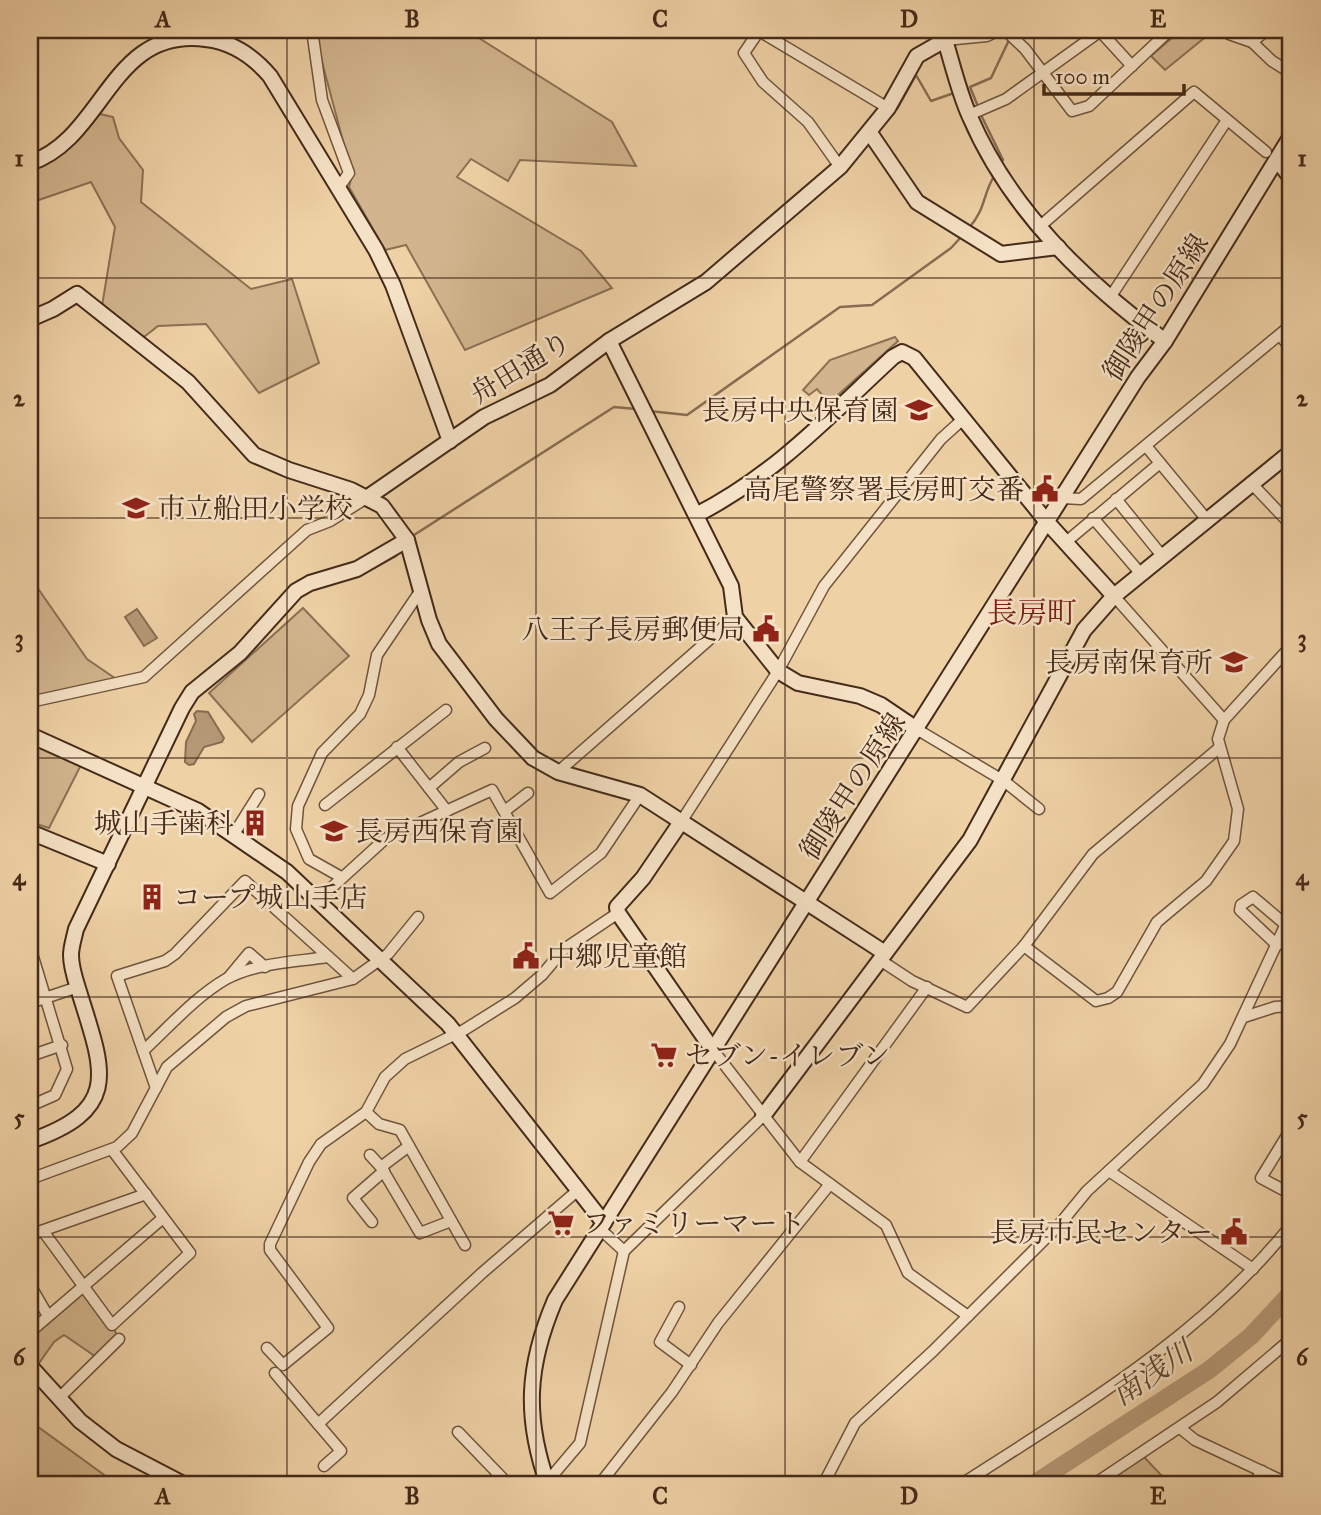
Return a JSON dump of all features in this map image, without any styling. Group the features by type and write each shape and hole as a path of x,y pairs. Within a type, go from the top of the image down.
{"street":[{"path":"312,30 322,100 349,173 340,187"},
{"path":"840,167 808,122 763,82 744,52 758,30 888,108"},
{"name":"舟田通り","path":"30,702 144,677 305,532 330,521 368,497 502,406 550,385 609,341 706,282 840,167 870,134 917,56 944,35 987,36 999,30"},
{"path":"1005,30 1044,72 1072,111 1089,106 1170,30"},
{"path":"969,115 1006,99 1100,30 1132,66"},
{"path":"1226,30 1229,34 1252,42 1272,61 1291,73"},
{"path":"1252,42 1267,30"},
{"path":"944,35 969,115 989,153 1038,228 1111,296 1166,341"},
{"path":"30,163 62,143 80,126 120,71 141,52 164,42 198,37 236,48 261,65 340,187 393,285 450,441"},
{"path":"1038,228 1194,92 1271,156 1291,178"},
{"path":"1111,296 1227,120"},
{"path":"870,134 916,202 1001,254 1058,247"},
{"name":"御陵甲の原線","path":"548,1483 533,1430 531,1391 534,1357 555,1300 918,730 1138,377 1166,341 1271,156 1291,136"},
{"path":"30,319 77,294 188,382 254,455 368,497 382,506 407,540 429,620 453,667 520,747 558,772 640,795 807,901 927,987 967,1007 1024,946 1093,854 1219,748"},
{"path":"1062,498 1081,499 1291,326"},
{"path":"1280,335 1291,349"},
{"path":"609,341 731,586 735,617 778,671 798,683 860,696 881,705 1004,781 1039,809"},
{"path":"696,515 737,494 769,471 893,357 902,352 914,359 1047,522 1224,720"},
{"path":"962,420 941,439 824,586 778,671 681,822 643,878 617,907 618,914 713,1050 800,1161 886,1225 908,1273 968,1316"},
{"path":"1146,446 1208,521"},
{"path":"548,1483 580,1443 624,1251 763,1116 970,840 1084,630 1114,596 1291,452"},
{"path":"1066,542 1160,463"},
{"path":"1252,485 1291,525"},
{"path":"1116,499 1163,557"},
{"path":"1093,518 1141,574"},
{"path":"30,1141 76,1121 98,1090 102,1074 99,1054 71,956 76,929 192,692 240,653 296,591 310,583 357,569 407,540"},
{"path":"341,877 309,859 296,829 298,806 322,753 360,714 369,695 381,648 421,590"},
{"path":"558,772 735,617"},
{"path":"1024,946 1096,1000 1108,999 1117,992 1157,922 1206,881 1234,841 1238,809 1219,748 1219,730 1224,720 1291,646"},
{"path":"324,805 446,710"},
{"path":"30,735 198,811 287,873 382,959 456,1034 624,1251"},
{"path":"397,747 447,811"},
{"path":"429,788 459,762 485,748"},
{"path":"318,900 385,839 492,790 506,810 550,893 601,853 640,795"},
{"path":"234,834 257,797 243,793"},
{"path":"506,810 528,793"},
{"path":"30,832 108,864"},
{"path":"156,1088 117,976 165,961 175,954 245,881 353,979"},
{"path":"1277,945 1240,910 1241,905 1254,897 1286,925"},
{"path":"823,1485 855,1423 968,1316 1109,1171 1197,1091 1230,1044 1291,913"},
{"path":"267,1348 283,1365 328,1328 270,1250 270,1244 309,1162 321,1144 366,1112 385,1077 405,1059 456,1034 514,998 542,975 563,950 618,914"},
{"path":"30,1178 113,1151 132,1133 172,1062 226,1017 246,1006 353,979 382,959 414,927 418,917"},
{"path":"30,951 62,1045 67,1069 62,1085 55,1095 30,1106"},
{"path":"143,1051 210,990 228,978 249,953 265,967"},
{"path":"228,978 265,967 327,957"},
{"path":"800,1161 927,987"},
{"path":"30,1003 78,988"},
{"path":"1244,1017 1275,1007 1291,1006"},
{"path":"30,1056 62,1045"},
{"path":"366,1112 379,1124 400,1130 465,1245"},
{"path":"1291,1129 1261,1178 1291,1194"},
{"path":"372,1222 353,1198 409,1146"},
{"path":"43,1231 82,1287 113,1325 190,1253 113,1151"},
{"path":"370,1155 382,1169 420,1233 451,1221"},
{"path":"1109,1171 1253,1269"},
{"path":"599,1485 691,1365 718,1323 830,1184"},
{"path":"318,1424 482,1273 577,1191"},
{"path":"30,1236 146,1194"},
{"path":"30,1332 163,1217"},
{"path":"960,1485 1162,1350 1253,1269 1291,1225"},
{"path":"30,1285 48,1316"},
{"path":"679,1307 660,1342 691,1365"},
{"path":"58,1399 119,1339"},
{"path":"1093,1485 1180,1428 1259,1369 1291,1339"},
{"path":"30,1366 80,1422 116,1449 185,1485"},
{"path":"275,1373 341,1451 324,1466"},
{"path":"1180,1428 1195,1440 1291,1485"},
{"path":"458,1433 509,1485"},
{"path":"1253,1485 1262,1471"}],"shaded area":[{"path":"318,30 472,30 479,38 612,122 636,166 520,160 508,181 471,159 457,177 581,251 612,288 465,350 406,245 385,250 349,187 352,175 317,43"},
{"path":"1181,30 1214,30 1165,70 1151,56"},
{"path":"96,113 113,117 119,138 143,170 141,202 251,289 292,279 319,363 259,393 206,324 158,326 135,344 100,318 115,227 91,182 30,203 30,173 57,156"},
{"path":"895,337 898,341 829,403 817,389 809,395 803,390 830,360"},
{"path":"30,577 87,659 122,683 30,702"},
{"path":"303,608 349,656 252,742 209,693"},
{"path":"137,609 157,638 144,646 125,617"},
{"path":"197,711 208,712 224,738 222,742 204,747 194,764 189,765 185,762 186,742 196,721 194,714"},
{"path":"30,743 81,765 49,828 30,822"},
{"path":"82,1287 112,1325 119,1339 99,1359 64,1335 54,1342 37,1366 30,1357 30,1332"},
{"path":"30,1421 118,1485 30,1485"},
{"path":"1144,1457 1164,1478 1159,1485 1102,1485"}],"waterway":[{"path":"977,104 970,87 991,78 1009,40"},
{"path":"897,109 916,75 931,101 954,93"},
{"path":"982,117 1003,160"},
{"path":"969,228 994,176"},
{"path":"649,411 687,415 840,307 872,305 951,248 962,236"},
{"path":"414,535 614,407 636,409"},
{"path":"374,568 396,556"},
{"name":"南浅川","path":"1032,1485 1209,1370 1251,1336 1291,1293"}],"place":[{"name":"長房中央保育園","path":"919,410"},
{"name":"高尾警察署長房町交番","path":"1045,489"},
{"name":"市立船田小学校","path":"136,508"},
{"name":"八王子長房郵便局","path":"766,629"},
{"name":"長房南保育所","path":"1234,662"},
{"name":"城山手歯科","path":"255,823"},
{"name":"長房西保育園","path":"334,831"},
{"name":"コープ城山手店","path":"152,897"},
{"name":"中郷児童館","path":"526,956"},
{"name":"セブン-イレブン","path":"664,1055"},
{"name":"ファミリーマート","path":"561,1223"},
{"name":"長房市民センター","path":"1234,1232"}],"district":[{"name":"長房町","path":"1032,613"}]}
